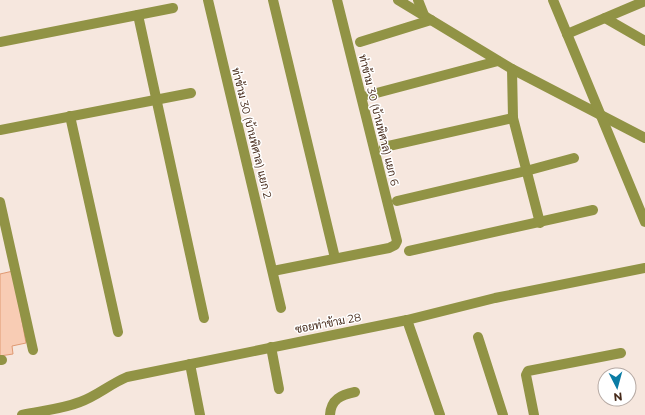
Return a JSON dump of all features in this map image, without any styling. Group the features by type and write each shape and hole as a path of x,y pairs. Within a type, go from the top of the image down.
{"street":[{"name":"ท่าข้าม 30 (บ้านพิศาล) แยก 2","path":"208,0 281,308"},
{"path":"273,0 335,258 273,272"},
{"name":"ท่าข้าม 30 (บ้านพิศาล) แยก 6","path":"335,258 395,245 397,241 337,0"},
{"path":"398,0 512,69 602,114 645,138"},
{"path":"418,0 428,18"},
{"path":"553,0 602,114 641,199 645,222"},
{"path":"567,34 645,1"},
{"path":"0,42 173,8"},
{"path":"138,15 204,318"},
{"path":"360,42 428,18"},
{"path":"605,18 645,41"},
{"path":"369,95 498,61"},
{"path":"512,69 514,118 540,223"},
{"path":"0,130 191,93"},
{"path":"70,116 118,332"},
{"path":"384,147 514,118"},
{"path":"397,200 526,171 574,158"},
{"path":"0,202 33,350"},
{"path":"409,251 593,210"},
{"name":"ซอยท่าข้าม 28","path":"22,415 45,413 80,402 112,383 127,377 407,320 495,298 645,268"},
{"path":"407,320 440,415"},
{"path":"478,336 503,415"},
{"path":"271,347 280,389"},
{"path":"534,415 526,375 528,371 621,352"},
{"path":"190,364 200,415"},
{"path":"330,415 330,407 334,400 344,395 356,392"}],"building":[{"path":"13,271 26,343 12,346 13,354 0,356 0,274"}]}
